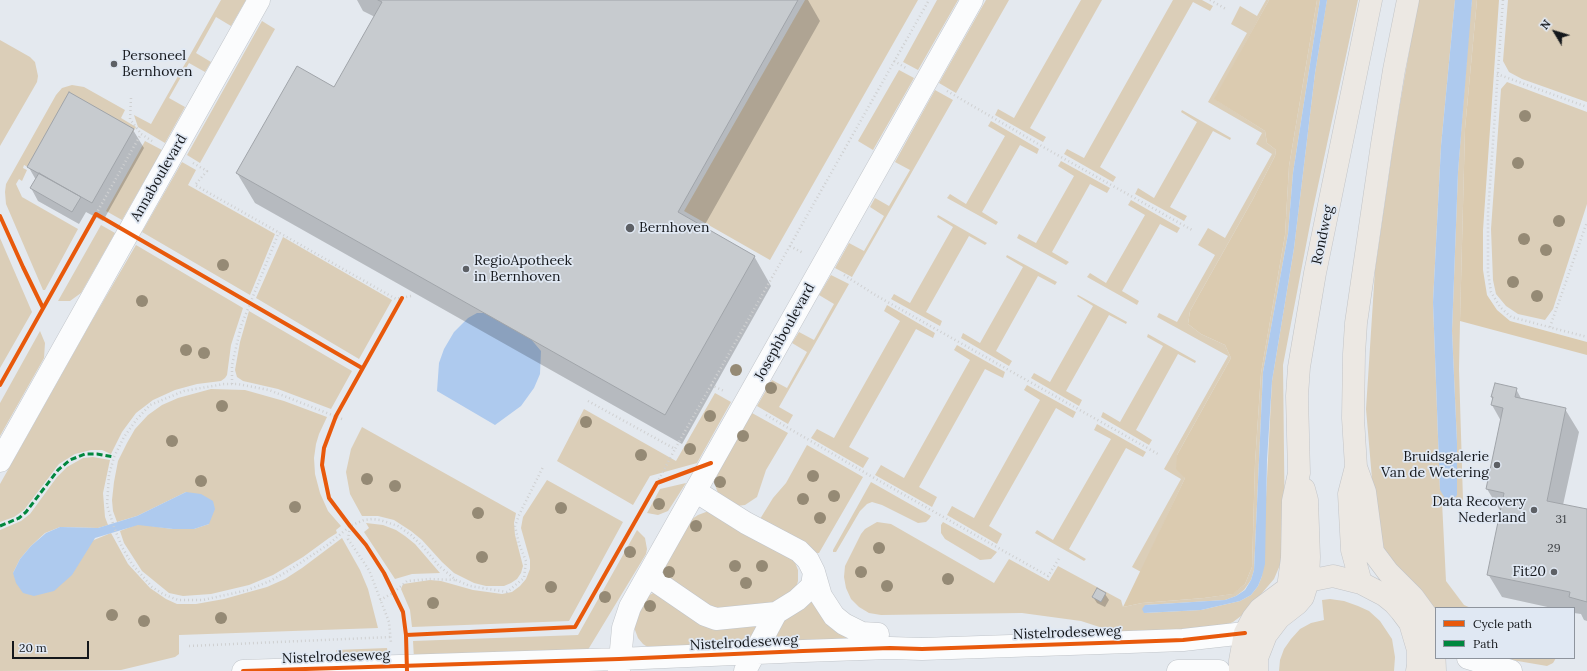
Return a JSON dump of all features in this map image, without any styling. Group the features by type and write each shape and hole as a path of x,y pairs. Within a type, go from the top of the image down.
{"main road":[{"name":"Rondweg","path":"1288,588 1292,558 1293,501 1299,473 1297,396 1303,340 1371,0"},
{"path":"1362,582 1352,550 1349,494 1356,467 1353,390 1356,323 1382,144 1394,70 1408,0"},
{"path":"1356,467 1365,492 1372,552 1379,563 1414,597 1429,619 1433,632 1432,661"},
{"name":"Rondweg","path":"1257,671 1257,658 1266,635 1279,618 1300,601 1308,581 1309,557 1307,500 1299,473"},
{"path":"1240,671 1240,661 1245,633 1260,609 1288,588 1308,581 1333,576 1362,582 1384,595 1401,611 1410,623 1416,644 1432,661"}],"street":[{"name":"Annaboulevard","path":"0,461 259,0"},
{"name":"Josephboulevard","path":"619,665 622,628 630,607 972,0"},
{"path":"695,491 746,523 799,551 808,560 814,572 821,596 834,616 844,624 862,633 878,634"},
{"path":"648,576 705,615 716,619 776,613 797,600 812,586 814,572"},
{"path":"750,662 776,613"},
{"name":"Nistelrodeseweg","path":"243,671 394,666 619,665 750,662 890,648 922,650 1183,640 1245,633"},
{"path":"1471,659 1511,671"},
{"path":"1178,671 1219,671"}],"path":[{"path":"653,490 929,0"},
{"path":"1210,0 1226,9"},
{"path":"1503,0 1488,213 1488,272 1491,292 1500,307 1511,317 1587,337"},
{"path":"894,61 928,78 993,118 1192,230"},
{"path":"1497,74 1587,107"},
{"path":"131,98 130,119 141,134 207,171 195,185 396,299 411,296"},
{"path":"92,220 141,134"},
{"path":"96,214 128,232"},
{"path":"1550,327 1587,222"},
{"path":"232,384 232,365 241,326 279,232"},
{"path":"790,246 824,263 877,296 1158,454"},
{"path":"398,304 402,298"},
{"path":"243,299 256,306"},
{"path":"342,419 269,390 232,384 209,386 184,391 150,405 137,419 124,437 114,457 109,475 107,505 122,547 132,564 152,587 178,600 203,600 248,590 270,581 329,544 350,526 364,520 372,519 398,526 411,535 439,566 456,580 470,586 507,592 524,578 526,561 519,544 515,526 543,467"},
{"path":"711,385 745,402 820,448 1048,576 1060,557"},
{"path":"588,401 675,450"},
{"path":"334,421 339,409"},
{"path":"656,483 663,481"},
{"path":"346,521 354,531"},
{"path":"350,526 348,539 369,570 389,622 394,666"},
{"path":"380,600 394,593 407,581 430,579 456,580"},
{"path":"390,586 397,600"},
{"path":"189,646 391,637"}],"shaded area":[{"path":"221,0 246,0 231,26 216,17 196,53 211,62 205,72 189,63 169,98 185,107 165,143 138,127 134,115 151,124"},
{"path":"805,0 918,0 770,260 684,211"},
{"path":"937,0 958,0 918,70 903,62"},
{"path":"986,0 1009,0 956,93 939,83"},
{"path":"1081,0 1102,0 1030,128 1046,137 1043,142 995,115 998,109 1014,118"},
{"path":"1173,0 1202,0 1213,6 1210,11 1193,2 1100,167 1116,177 1113,182 1064,154 1067,149 1084,158"},
{"path":"1266,0 1269,0 1215,99 1265,131 1267,143 1276,150 1275,156 1253,199 1190,311 1188,324 1201,334 1225,345 1231,358 1177,455 1185,478 1141,572 1132,567 1181,479 1164,469 1228,356 1157,317 1159,313 1177,322 1215,255 1198,245 1208,228 1225,238 1272,154 1256,144 1262,133 1208,102 1247,33 1231,24 1240,6 1257,16"},
{"path":"1269,0 1317,0 1289,166 1285,235 1261,373 1255,463 1252,567 1245,584 1233,594 1142,603 1123,607 1185,478 1176,469 1177,455 1231,358 1225,345 1201,334 1188,324 1190,311 1253,199 1275,156 1276,150 1267,143 1265,131 1214,99"},
{"path":"1317,0 1320,0 1293,173 1288,234 1263,372 1254,570 1251,580 1244,590 1236,596 1225,600 1145,605 1144,613 1201,610 1240,601 1251,595 1258,586 1262,576 1272,381 1294,248 1315,73 1326,5 1327,0 1358,0 1313,209 1283,365 1285,540 1283,558 1274,579 1245,613 1233,622 1215,630 1118,633 1081,621 1022,613 881,615 869,613 859,607 851,599 846,588 844,577 845,566 861,534 865,529 877,522 891,524 994,583 1009,559 1049,581 1058,566 1121,600 1123,607 1142,603 1232,594 1245,584 1252,567 1255,463 1261,373 1285,235 1289,166"},
{"path":"1418,0 1455,0 1441,146 1433,302 1440,490 1457,494 1457,443 1452,331 1458,172 1470,15 1472,0 1477,0 1465,129 1459,369 1463,500 1442,502 1446,581 1464,605 1469,607 1435,607 1435,614 1391,562 1381,543 1375,514 1366,409 1375,270 1395,133"},
{"path":"1477,0 1499,0 1483,230 1483,270 1487,295 1497,310 1510,321 1587,342 1587,355 1460,321 1465,129"},
{"path":"1508,0 1587,0 1587,102 1522,79 1509,72 1503,61"},
{"path":"262,21 275,29 200,163 187,155"},
{"path":"0,40 30,57 35,62 38,76 37,82 0,146"},
{"path":"899,70 914,78 873,150 858,141"},
{"path":"1507,82 1587,112 1587,204 1553,309 1545,320 1518,314 1506,306 1496,294 1493,280 1491,229 1501,89"},
{"path":"72,85 84,87 125,110 121,118 136,127 132,133 72,99 32,169 24,165 23,168 27,170 22,181 19,179 16,184 22,197 78,229 45,290 43,290 6,204 6,184 56,95 62,88"},
{"path":"935,90 953,100 852,277 835,268 849,243 864,251 884,216 870,207 875,198 889,206 910,170 895,162"},
{"path":"1182,110 1231,138 1230,140 1213,131 1170,207 1187,216 1184,221 1135,194 1138,188 1154,198 1197,122 1181,112"},
{"path":"991,121 1039,149 1037,154 1020,145 982,212 998,222 996,225 947,198 950,194 966,204 1005,136 988,126"},
{"path":"145,141 162,150 122,220 106,211"},
{"path":"1061,161 1110,188 1107,193 1090,184 1052,252 1069,262 1066,265 1017,238 1019,234 1036,243 1074,176 1058,166"},
{"path":"182,162 196,170 188,185 275,234 250,295 142,232"},
{"path":"1131,200 1180,228 1177,233 1160,224 1122,291 1139,301 1137,305 1087,277 1090,273 1106,283 1145,215 1128,205"},
{"path":"938,215 987,243 985,245 969,236 926,312 942,321 940,326 891,299 894,294 910,303 953,227 937,217"},
{"path":"101,225 115,233 81,293 70,301 58,301"},
{"path":"283,237 392,300 359,359 256,298"},
{"path":"0,238 32,312 0,368"},
{"path":"136,245 243,308 231,345 227,375 221,381 197,384 175,390 153,400 136,413 122,432 111,454 102,450 91,450 75,454 59,464 24,510 14,517 0,522 0,484"},
{"path":"1007,255 1057,282 1055,285 1038,276 996,351 1012,361 1009,366 961,338 963,333 980,343 1023,267 1006,257"},
{"path":"831,275 849,284 779,407 793,415 788,424 757,406 772,380 787,388 807,352 792,343 799,332 814,340 834,304 819,295"},
{"path":"1078,295 1127,322 1126,324 1109,315 1066,391 1082,400 1079,406 1031,378 1034,373 1050,382 1093,306 1077,296"},
{"path":"887,305 935,333 933,338 916,329 849,447 869,458 863,468 811,438 817,429 834,438 900,321 884,311"},
{"path":"249,311 352,371 331,409 278,389 243,381 237,377 235,370 240,342"},
{"path":"40,331 45,343 44,358 0,436 0,403"},
{"path":"1148,334 1196,361 1195,363 1178,354 1136,430 1152,440 1149,445 1101,417 1103,412 1120,422 1163,346 1147,337"},
{"path":"957,345 1005,372 1003,378 985,369 919,487 937,497 932,507 875,475 881,465 904,478 970,360 954,350"},
{"path":"1027,385 1076,412 1073,418 1056,408 989,526 1002,534 997,544 947,515 952,506 974,518 1040,400 1024,390"},
{"path":"211,389 245,390 284,401 327,417 316,444 314,458 315,474 320,493 328,511 341,526 336,530 337,533 303,557 273,575 249,585 211,594 183,596 169,593 142,571 124,543 120,531 138,524 172,529 194,529 209,524 186,492 137,516 117,522 113,511 112,500 114,482 118,461 127,443 135,429 148,415 162,405 178,398"},
{"path":"715,393 731,402 697,463 650,476 633,505 557,461 584,409 676,461"},
{"path":"752,413 788,433 766,470 757,497 745,505 737,506 719,495 715,481 717,474"},
{"path":"1097,424 1146,452 1143,457 1126,448 1069,549 1086,559 1084,561 1035,533 1037,530 1053,540 1111,439 1094,430"},
{"path":"362,427 516,513 514,523 515,535 523,566 517,579 504,586 486,586 474,583 454,573 422,540 394,520 378,516 362,516 350,494 346,472 351,449"},
{"path":"807,445 863,477 819,553 816,553 760,519 773,498 786,483"},
{"path":"93,457 110,460 103,493 105,517 108,525 98,528 60,527 45,533 20,559 13,573 111,533 128,564 150,588 166,599 177,604 196,604 224,599 267,587 285,579 342,538 360,570 368,589 378,628 179,635 179,654 175,657 121,670 0,671 0,530 21,521 30,514 57,477 67,467 83,458"},
{"path":"547,480 623,522 569,621 412,627 410,610 401,589 403,584 430,580 441,581 473,590 502,594 512,592 520,586 526,579 530,569 530,560 521,528 523,517"},
{"path":"871,482 931,516 926,522 918,523 882,505 872,502 867,504 860,511 836,552 833,552 833,550"},
{"path":"686,483 668,511 658,515 647,513 660,489"},
{"path":"706,512 714,512 794,560 798,570 798,581 795,591 780,606 715,612 667,579 665,571 666,564 692,519"},
{"path":"943,522 997,552 991,559 980,560 945,539 941,533 941,525"},
{"path":"366,523 383,525 396,530 405,536 415,544 440,573 412,574 395,579 364,532 369,528"},
{"path":"637,530 645,538 647,549 646,554 586,653 414,659 413,641 578,635"},
{"path":"653,593 759,624 749,646 649,648 638,638 635,630 635,622 637,615 648,596"},
{"path":"808,597 863,642 766,646 773,626"},
{"path":"1330,599 1344,601 1358,606 1369,611 1380,621 1392,639 1395,657 1394,671 1279,671 1280,660 1284,649 1291,639 1300,629 1311,623 1324,620 1322,600"},
{"path":"387,648 388,660 337,657 336,650"},
{"path":"1506,659 1555,659 1553,663 1547,666"}],"water":[{"path":"1320,0 1327,0 1315,73 1294,248 1272,381 1267,460 1265,564 1262,576 1258,586 1251,595 1240,601 1201,610 1144,613 1142,609 1145,605 1225,600 1236,596 1245,590 1251,580 1254,570 1263,372 1288,234 1293,173"},
{"path":"1455,0 1472,0 1458,172 1452,331 1457,443 1457,495 1453,500 1446,500 1440,490 1433,302 1441,146"},
{"path":"477,313 486,313 530,338 541,351 540,374 534,388 521,406 495,425 437,391 439,363 444,349 454,332 468,318"},
{"path":"186,492 201,494 213,501 215,509 209,524 194,529 173,529 138,525 95,538 72,575 54,591 34,596 23,593 16,583 13,573 20,559 31,546 46,533 60,527 98,528 137,516"}],"building":[{"name":"Bernhoven","path":"378,0 798,0 678,212 755,256 665,415 236,173 297,66 334,87 382,2"},
{"path":"69,92 134,129 92,203 27,167"},
{"path":"39,173 81,197 72,212 30,188"},
{"path":"1495,383 1517,388 1515,397 1566,408 1547,501 1587,509 1587,602 1569,597 1570,592 1487,575 1504,493 1486,489 1503,408 1491,405 1493,397 1491,397"},
{"path":"1097,588 1106,593 1101,602 1092,597"}],"marked path":[{"path":"0,526 19,518 26,512 58,470 70,460 85,454 97,454 114,457"}],"cycle path":[{"path":"0,385 96,214 362,368"},
{"path":"0,216 43,308"},
{"path":"402,298 336,416 324,448 322,465 329,498 366,545 384,573 403,612 406,635"},
{"path":"407,671 406,635 575,627 657,483 711,463"},
{"path":"243,671 619,659 890,648 922,649 1183,640 1245,633"}],"place":[{"name":"Personeel Bernhoven","path":"114,64"},
{"name":"Bernhoven","path":"630,228"},
{"name":"RegioApotheek in Bernhoven","path":"466,269"},
{"name":"Bruidsgalerie Van de Wetering","path":"1497,465"},
{"name":"Data Recovery Nederland","path":"1534,510"},
{"name":"Fit20","path":"1554,572"}]}
